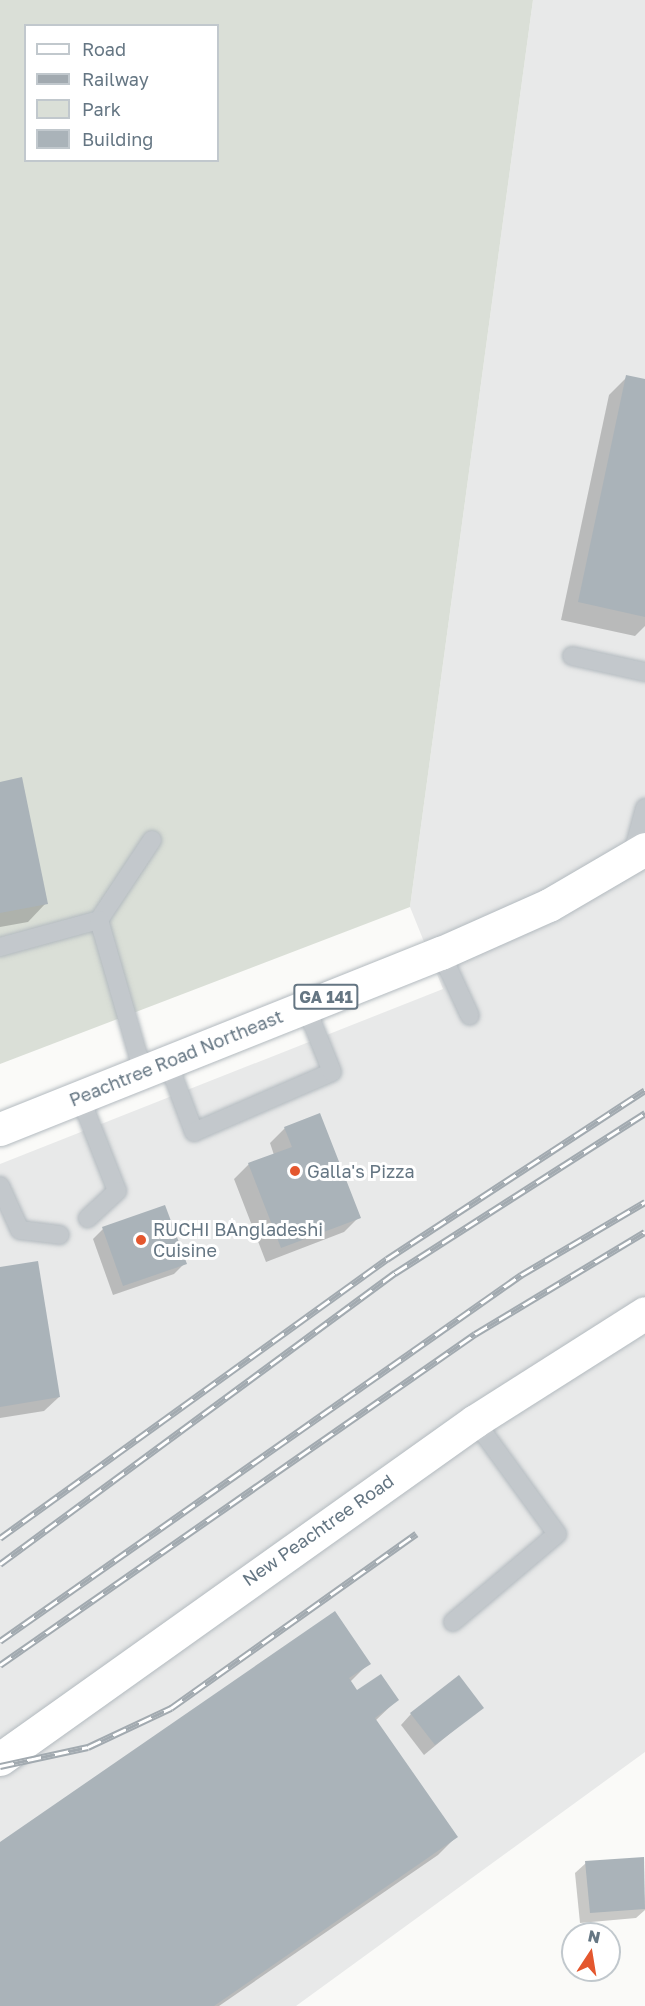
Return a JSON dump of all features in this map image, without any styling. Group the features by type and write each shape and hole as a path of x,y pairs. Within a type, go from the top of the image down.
{"main road":[{"name":"Peachtree Road Northeast","path":"0,1129 305,1005 441,953 549,905 639,853"},
{"name":"New Peachtree Road","path":"0,1759 476,1421 645,1313"}],"lane":[{"path":"572,656 645,672"},
{"path":"639,853 645,808"},
{"path":"0,947 99,920 152,840"},
{"path":"99,920 155,1066 194,1132 332,1072 305,1005"},
{"path":"441,953 470,1016"},
{"path":"80,1097 117,1191 88,1218"},
{"path":"0,1186 20,1230 60,1235"},
{"path":"453,1622 557,1534 476,1421"}],"shaded area":[{"path":"533,0 645,0 645,1752 296,2006 0,2006 0,1164 443,989 410,907"}],"green space":[{"path":"0,0 533,0 410,907 0,1064"}],"building":[{"path":"626,375 645,379 645,617 578,602"},
{"path":"22,777 48,904 0,913 0,782"},
{"path":"320,1113 361,1218 281,1248 248,1163 292,1147 284,1127"},
{"path":"165,1205 187,1264 123,1286 102,1227"},
{"path":"38,1261 60,1397 0,1407 0,1267"},
{"path":"335,1611 371,1664 349,1678 357,1690 381,1674 399,1700 375,1718 458,1837 214,2006 0,2006 0,1842"},
{"path":"459,1675 484,1708 435,1745 410,1713"},
{"path":"644,1857 645,1909 590,1913 585,1861"}],"railway":[{"path":"0,1538 387,1259 645,1090"},
{"path":"0,1564 395,1273 645,1113"},
{"path":"0,1641 521,1275 645,1202"},
{"path":"0,1665 475,1334 645,1232"},
{"path":"0,1766 88,1747 171,1708 416,1534"}],"place":[{"name":"Galla's Pizza","path":"295,1171"},
{"name":"RUCHI BAngladeshi Cuisine","path":"141,1240"}]}
